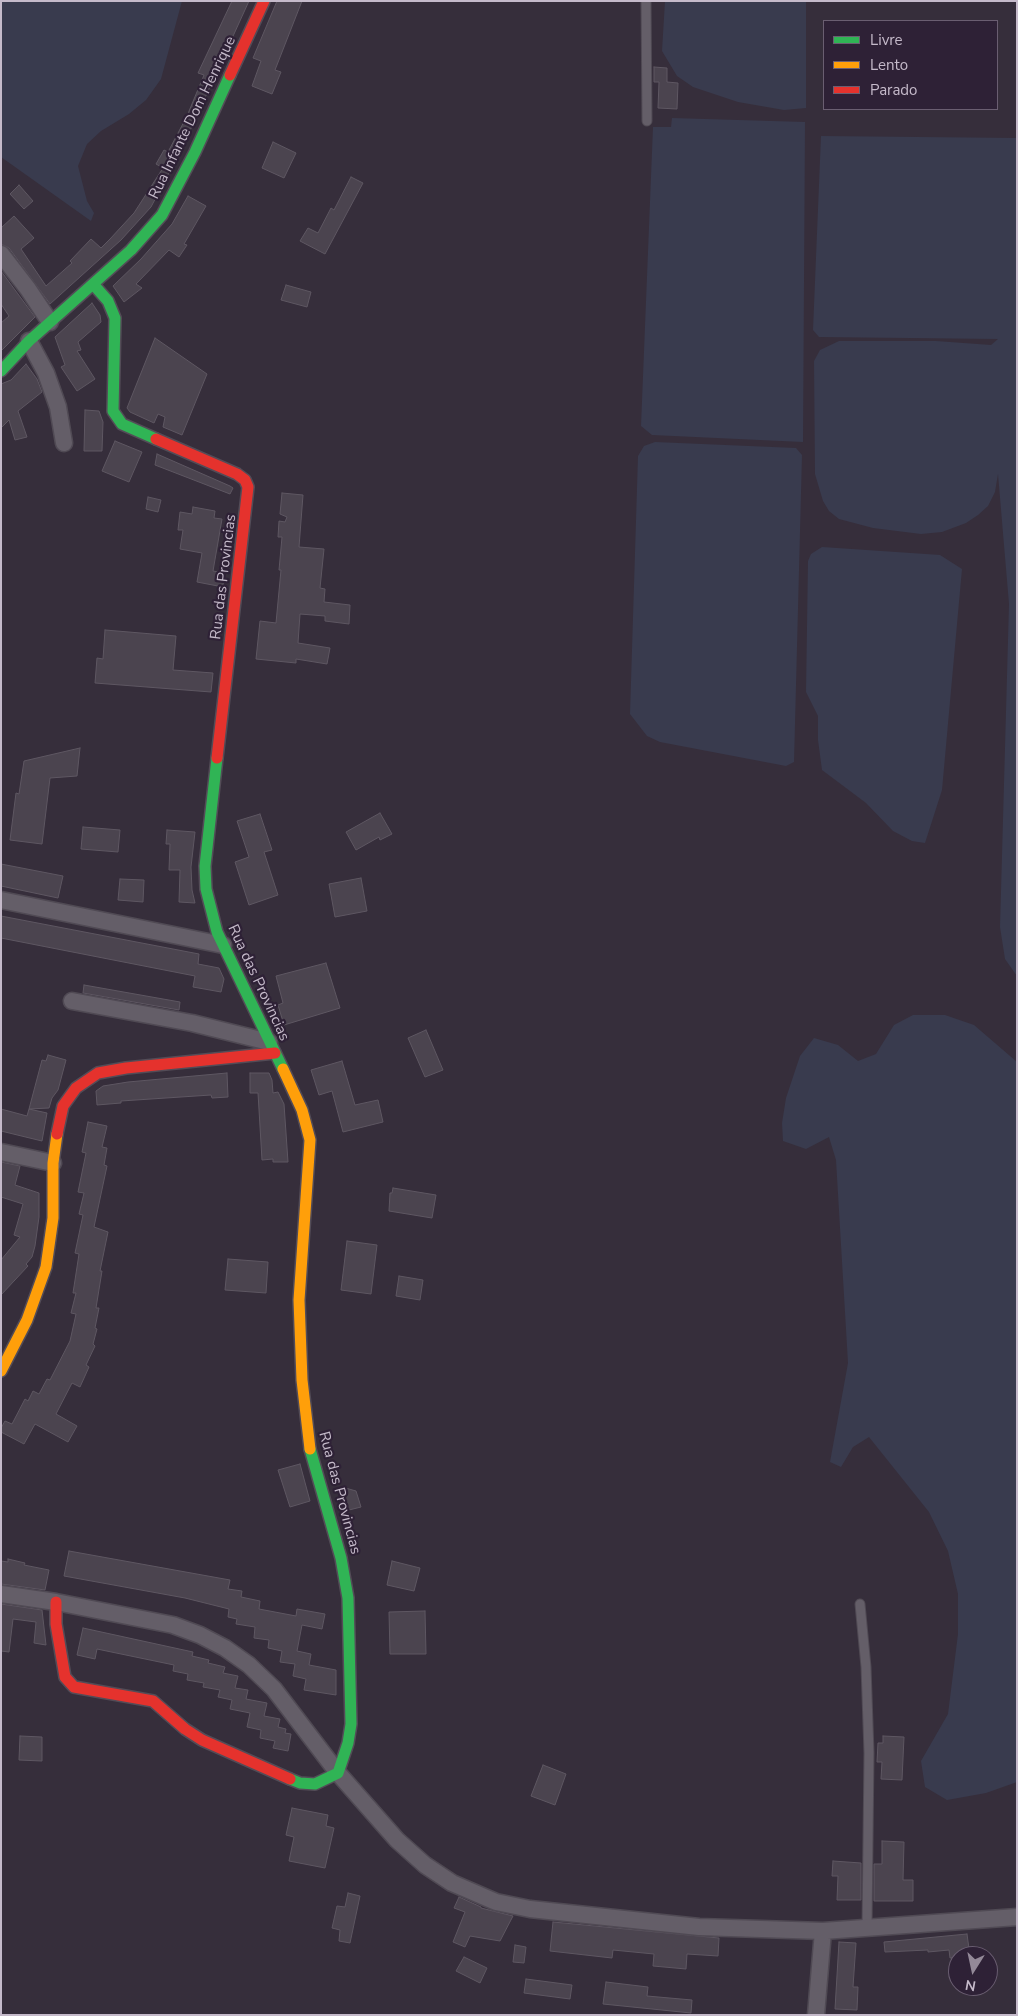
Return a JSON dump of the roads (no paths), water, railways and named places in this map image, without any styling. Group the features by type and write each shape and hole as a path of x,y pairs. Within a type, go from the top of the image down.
{"street":[{"name":"Rua Infante Dom Henrique","path":"1,371 29,341 131,250 162,214 196,152 264,1"},
{"path":"1,254 28,288 50,322"},
{"name":"Rua das Provincias","path":"93,284 108,301 113,310 113,410 117,419 122,424 237,474 245,480 248,487 205,866 206,889 211,913 223,945 302,1110 310,1140 299,1310 305,1418 310,1450 341,1558 348,1598 350,1724 348,1743 338,1773"},
{"path":"29,341 49,382 58,407 64,443"},
{"path":"1,900 223,945"},
{"path":"72,1002 192,1023 272,1048"},
{"path":"1,1370 27,1320 46,1267 53,1218 53,1163 63,1106 76,1088 98,1073 272,1048"},
{"path":"1,1152 53,1163"},
{"path":"1,1594 56,1602 172,1625 200,1635 225,1648 249,1665 274,1689 338,1773 397,1840 425,1865 452,1883 496,1902 530,1909 699,1927 823,1931 1017,1917"},
{"path":"56,1602 56,1624 65,1677 74,1687 153,1701 194,1736 300,1783 314,1784 338,1773"},
{"path":"816,2015 823,1931"}],"lane":[{"path":"646,1 647,121"},
{"path":"860,1604 866,1667 869,1753 867,1927"}]}
